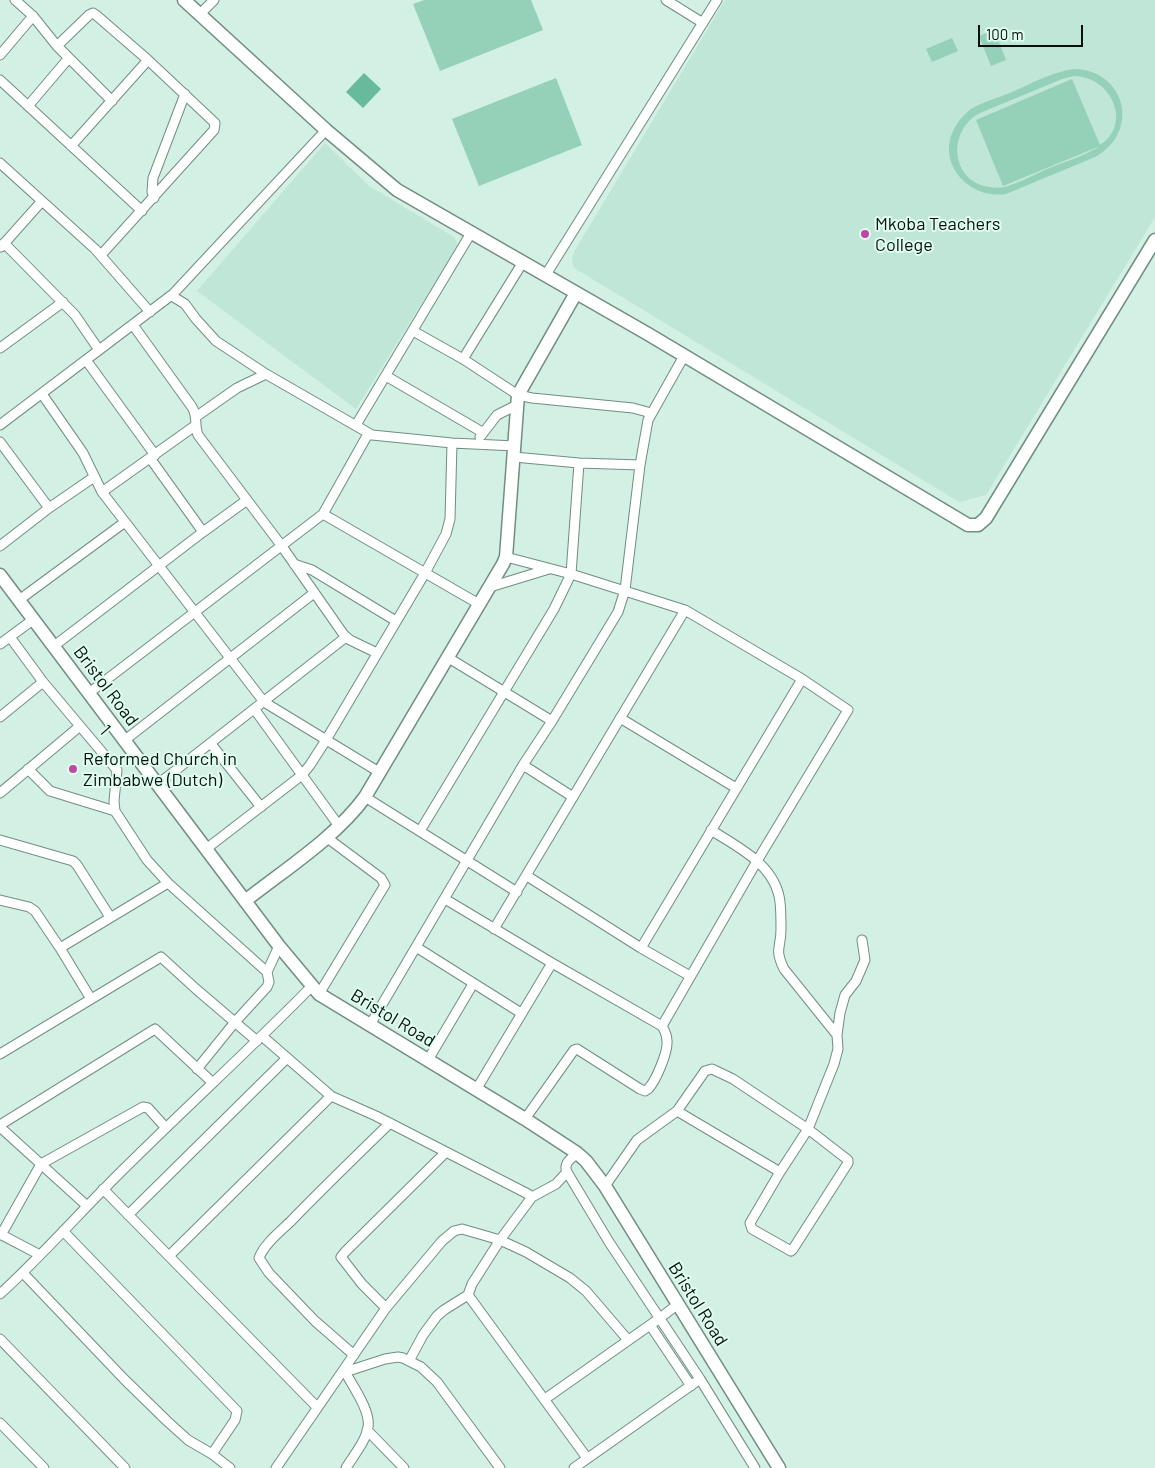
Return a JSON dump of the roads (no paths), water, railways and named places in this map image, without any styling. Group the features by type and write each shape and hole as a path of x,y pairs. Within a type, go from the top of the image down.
{"street":[{"path":"15,0 33,16 68,59 112,101"},
{"path":"184,0 326,130 397,190 684,356 968,525 978,525 986,518 1153,247"},
{"path":"200,14 214,0"},
{"path":"666,0 703,23"},
{"path":"545,276 717,0"},
{"path":"57,46 89,15 94,14 148,60 214,121 216,126 154,198 101,255"},
{"path":"0,55 33,16"},
{"path":"28,106 68,59"},
{"path":"71,146 148,60"},
{"path":"0,80 142,211"},
{"path":"154,198 152,192 154,178 185,94"},
{"path":"0,425 172,296 326,130"},
{"path":"0,163 101,255 150,312"},
{"path":"42,201 2,246 63,302 99,350"},
{"path":"356,425 471,234"},
{"path":"463,359 523,262"},
{"path":"245,901 340,826 365,797 506,557 518,400 576,293"},
{"path":"172,296 185,304 216,341 266,374 356,425 368,434 385,438 478,444 579,463 640,465"},
{"path":"0,347 63,302"},
{"path":"133,325 192,407 198,435 281,545 346,637 377,653"},
{"path":"413,331 463,359 518,400"},
{"path":"370,1025 523,765 552,721 620,607 625,590 640,465 648,420 684,356"},
{"path":"86,360 203,532"},
{"path":"102,492 153,456 237,388 266,374"},
{"path":"386,376 482,432"},
{"path":"42,394 83,453 102,492 264,702 379,772"},
{"path":"478,444 482,432 496,415 518,400 532,398 633,408 651,413"},
{"path":"89,693 323,514 368,434"},
{"path":"0,442 49,508"},
{"path":"206,849 302,775 326,740 446,534 449,526 452,443"},
{"path":"420,831 554,608 571,574 579,463"},
{"path":"1,543 94,477"},
{"path":"54,646 247,500"},
{"path":"323,514 479,604"},
{"path":"19,600 126,522"},
{"path":"506,557 571,574 686,610 847,708 848,712 757,860 662,1026"},
{"path":"294,564 312,570 396,621"},
{"path":"490,586 550,568"},
{"name":"Bristol Road","path":"0,575 279,946 316,990 525,1119 586,1161 605,1186 779,1468"},
{"path":"125,740 314,593"},
{"path":"494,929 686,610"},
{"path":"0,644 34,619"},
{"name":"1","path":"10,637 43,682 117,770 114,801 115,812"},
{"path":"158,784 346,637"},
{"path":"447,657 552,721"},
{"path":"641,948 802,679"},
{"path":"0,717 43,682"},
{"path":"255,710 340,826"},
{"path":"620,718 736,788"},
{"path":"0,793 80,726"},
{"path":"211,744 261,807"},
{"path":"523,765 572,797"},
{"path":"28,769 50,791 115,812 143,856 168,883 267,972"},
{"path":"365,797 517,892"},
{"path":"711,830 757,860 770,873 780,900 781,939 777,950 779,958 784,969 837,1035"},
{"path":"0,1294 166,1128 260,1038 316,990 385,885 381,878 326,838"},
{"path":"0,840 73,861 110,917"},
{"path":"527,876 641,948 690,976"},
{"path":"60,948 168,883"},
{"path":"445,899 662,1026 666,1032 667,1044 662,1062 648,1089 640,1089 577,1049 574,1050 525,1119"},
{"path":"0,900 33,909 60,948 91,999"},
{"path":"605,1186 637,1140 677,1111 705,1071 712,1069 727,1076 808,1129 847,1158 848,1163 793,1249 790,1251 752,1229 750,1223 808,1129 834,1064 838,1049 837,1035 840,1013 845,995 856,981 865,960 862,940"},
{"path":"197,1069 235,1022 267,987 269,982 267,972 279,946"},
{"path":"416,947 521,1013"},
{"path":"0,1054 162,957 235,1022 287,1058 331,1096 390,1123 532,1197"},
{"path":"476,1090 552,963"},
{"path":"428,1060 473,984"},
{"path":"86,1206 0,1126 155,1029 213,1083"},
{"path":"128,1215 287,1058"},
{"path":"169,1256 331,1096"},
{"path":"40,1254 0,1234 41,1164 143,1107 148,1108 166,1128"},
{"path":"677,1111 780,1172"},
{"path":"354,1355 315,1321 269,1273 260,1258 261,1254 281,1231 390,1123"},
{"path":"386,1308 362,1284 341,1257 446,1152"},
{"path":"577,1153 566,1164 567,1172 609,1242 700,1379 755,1468"},
{"path":"409,1361 423,1335 437,1316 468,1296 472,1284 500,1240 532,1197 556,1184 567,1172"},
{"path":"103,1189 317,1407"},
{"path":"276,1468 317,1407 345,1371 386,1308 442,1241 454,1231 462,1228 500,1240 526,1252 570,1278 586,1291 628,1340"},
{"path":"63,1231 236,1411 235,1420 212,1454"},
{"path":"23,1273 124,1379 167,1421 188,1440 212,1454 230,1468"},
{"path":"468,1296 587,1458"},
{"path":"545,1399 678,1304"},
{"path":"650,1325 691,1386"},
{"path":"0,1339 125,1468"},
{"path":"345,1371 391,1358 403,1358 421,1367 437,1382 500,1468"},
{"path":"345,1371 367,1413 369,1426 365,1437 346,1468"},
{"path":"574,1468 700,1379"},
{"path":"0,1423 41,1467"},
{"path":"367,1430 404,1468"}],"place":[{"name":"Mkoba Teachers College","path":"865,234"},
{"name":"Reformed Church in Zimbabwe (Dutch)","path":"73,769"}]}
